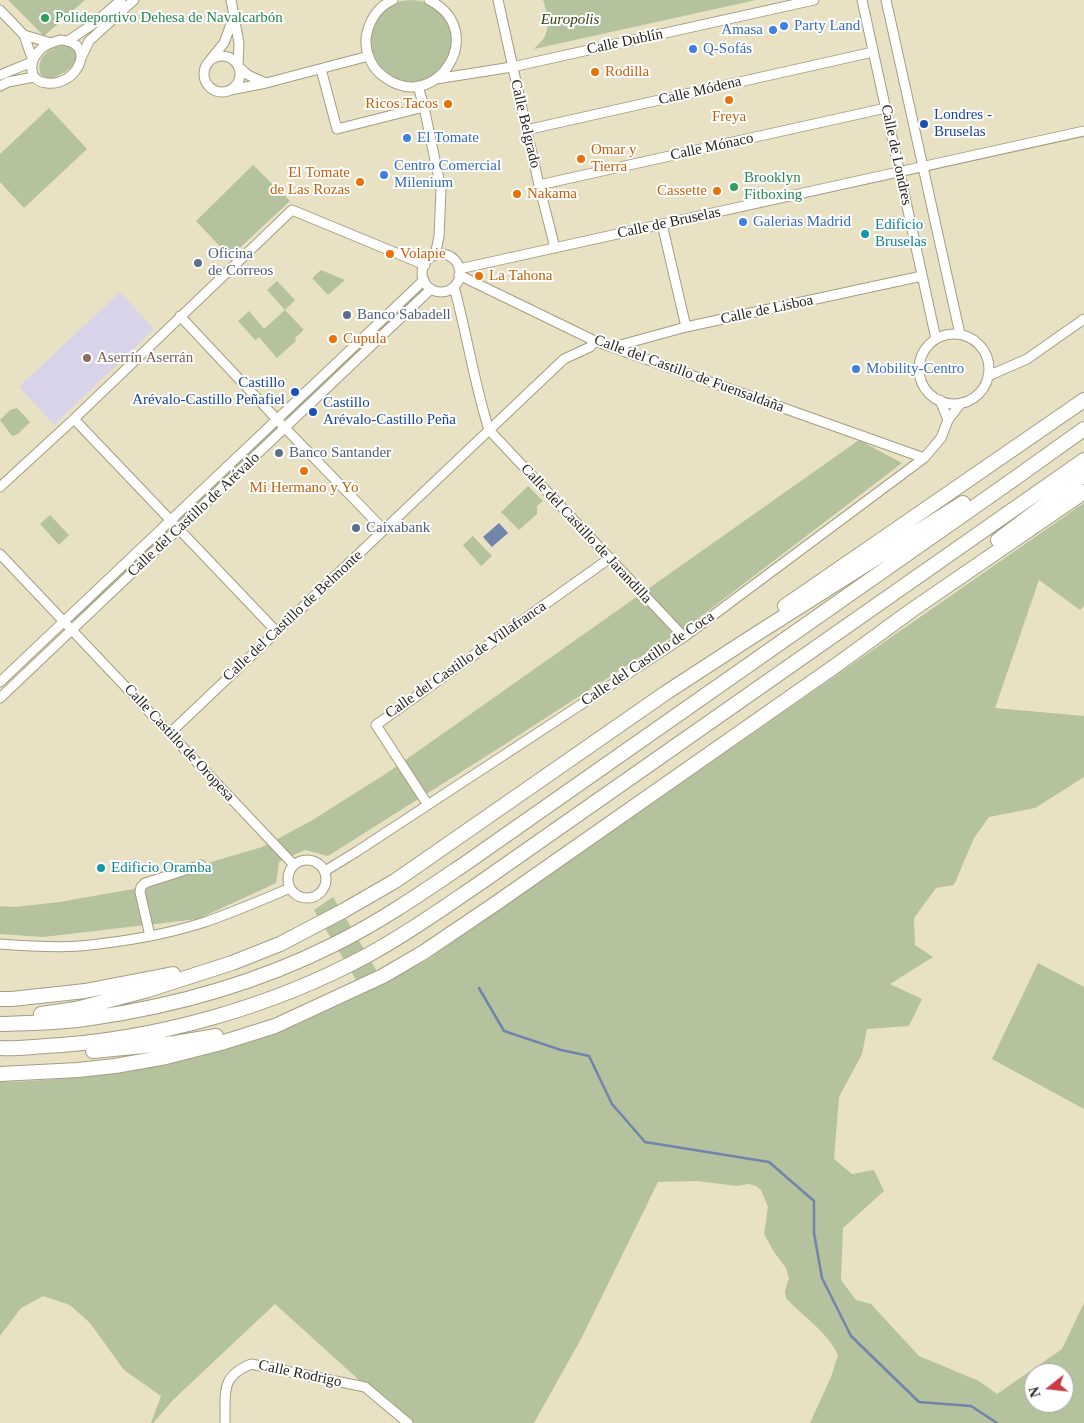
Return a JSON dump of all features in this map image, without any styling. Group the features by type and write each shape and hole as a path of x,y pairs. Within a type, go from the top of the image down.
{"highway":[{"path":"0,1016 32,1016 76,1009 148,990 232,963 280,944 343,911 403,876 667,692 792,601 1084,399"},
{"path":"667,692 994,484 1084,422"},
{"path":"0,1024 90,1019 165,1005 216,992 266,974 333,946 397,909 466,863 1014,480 1084,429"},
{"path":"0,1048 75,1045 173,1028 218,1016 275,997 345,967 370,954 411,930 480,883 1084,460"},
{"path":"912,610 950,577 1084,475"},
{"path":"0,1074 115,1066 166,1057 221,1044 275,1026 383,976 424,952 495,904 912,610 1084,492"},
{"path":"0,998 12,999 84,991 184,972 230,958 315,926"},
{"path":"0,1056 175,1043 220,1036 308,1011"}],"street":[{"path":"68,41 96,22 121,0"},
{"path":"0,10 24,35 32,62 31,69 34,77 41,82 49,84 60,82 74,73 81,63 82,56 89,42 134,0"},
{"path":"230,90 237,84 240,75 238,66 239,43 231,0"},
{"path":"429,0 446,12 453,23 456,36 456,48 452,60 446,71 436,79"},
{"name":"Calle Belgrado","path":"498,0 526,130 555,248"},
{"name":"Calle Dublín","path":"418,86 436,79 512,67 814,0"},
{"name":"Calle de Londres","path":"862,0 936,339"},
{"name":"Calle de Londres","path":"886,0 960,334"},
{"path":"389,1 378,10 371,20 366,44 373,66 380,74 388,80 402,85 418,86 441,189 439,237 435,256"},
{"path":"234,19 224,43 206,65 204,73 205,82 211,89 221,92 266,83 369,56"},
{"path":"24,35 50,42"},
{"path":"0,75 32,62 42,48 50,42 60,40 74,43 82,56"},
{"name":"Calle Módena","path":"526,130 873,52"},
{"path":"211,59 218,56 226,56 233,60 248,75 266,83"},
{"path":"322,69 337,129 424,108"},
{"path":"0,86 8,82 34,77"},
{"name":"Calle Mónaco","path":"539,185 886,108"},
{"name":"Calle de Bruselas","path":"459,272 555,248 1084,131"},
{"path":"0,487 292,210 424,265"},
{"path":"662,224 686,327"},
{"path":"445,255 450,257 454,260 459,272 458,280 454,287 443,292 431,289 422,275 424,265 435,256 445,255"},
{"name":"Calle del Castillo de Fuensaldaña","path":"459,272 595,341 924,458"},
{"name":"Calle de Lisboa","path":"613,348 686,327 922,276"},
{"name":"Calle del Castillo de Arévalo","path":"0,682 424,280"},
{"path":"454,287 482,409 489,430"},
{"name":"Calle del Castillo de Arévalo","path":"0,698 431,289"},
{"path":"180,316 384,530"},
{"path":"988,376 1027,359 1084,319"},
{"path":"948,334 960,334 980,345 986,354 989,365 988,376 978,394 970,400 961,403 950,403 940,400 930,393 923,383 919,371 921,358 927,347 936,339 948,334"},
{"name":"Calle del Castillo de Belmonte","path":"170,733 564,360 590,347 595,341"},
{"path":"940,400 948,420"},
{"name":"Calle del Castillo de Coca","path":"324,871 356,852 684,637 924,458 941,438 948,420 961,403"},
{"path":"74,418 276,631"},
{"name":"Calle del Castillo de Jarandilla","path":"489,430 684,637"},
{"name":"Calle Castillo de Oropesa","path":"0,554 294,865"},
{"name":"Calle del Castillo de Villafranca","path":"428,805 376,725 610,558"},
{"path":"311,860 316,862 324,871 326,884 318,895 302,898 290,888 288,876 290,870 299,862 311,860"},
{"path":"150,936 140,892 141,887 145,883 201,865"},
{"path":"0,944 79,946 150,936 233,912 290,888"},
{"name":"Calle Rodrigo","path":"225,1423 224,1395 229,1380 238,1369 251,1364 364,1387 408,1423"}],"shaded area":[{"name":"Aserrín Aserrán","path":"120,292 154,329 54,425 19,387"}],"green space":[{"name":"Polideportivo Dehesa de Navalcarbón","path":"8,0 85,0 44,36"},
{"path":"411,0 427,3 440,12 449,25 452,41 449,57 440,70 427,79 411,82 395,79 382,70 373,57 370,41 373,25 382,12 395,3"},
{"name":"Europolis","path":"543,0 756,0 534,49 547,32 547,13"},
{"path":"67,45 76,56 72,66 61,74 49,79 41,75 40,63 45,54 50,50"},
{"path":"49,108 87,149 24,208 0,182 0,154"},
{"path":"253,165 290,201 230,257 196,221"},
{"path":"321,270 345,280 328,295 312,278"},
{"path":"277,281 295,300 285,310 267,290"},
{"path":"421,287 424,290 288,420 285,417"},
{"path":"285,310 304,330 295,338 296,341 277,358 259,337 255,340 238,321 249,311 264,329"},
{"path":"17,408 30,422 18,434 12,436 0,420 10,410"},
{"path":"276,426 278,429 181,521 179,518"},
{"path":"859,440 902,463 687,627 328,856 305,850 279,862 276,883 198,919 43,937 0,934 0,906 15,907 60,902 133,889 201,865 262,847 311,821 387,773"},
{"path":"528,486 543,501 537,506 537,514 519,530 501,512"},
{"path":"1084,503 1084,606 1080,610 1039,580 995,708 1084,716 1084,777 1035,808 989,817 974,838 954,885 936,888 914,918 915,945 933,957 890,984 922,999 909,1026 867,1029 862,1054 839,1097 834,1159 852,1174 874,1170 884,1191 843,1228 841,1280 856,1300 871,1304 919,1356 979,1381 997,1394 1024,1375 1024,1413 1074,1413 1074,1363 1042,1363 1062,1349 1084,1303 1084,1423 810,1423 831,1377 838,1355 821,1331 786,1298 785,1291 789,1278 786,1268 764,1234 768,1207 761,1190 756,1186 748,1184 737,1186 697,1181 658,1182 581,1339 534,1423 415,1423 359,1380 275,1304 174,1399 153,1423 151,1423 161,1396 124,1370 90,1323 70,1305 43,1296 21,1308 0,1336 0,1082 52,1080 104,1074 181,1059 230,1047 276,1032 298,1024 364,993 314,910 333,897 384,983 429,959"},
{"path":"50,515 69,535 59,545 40,524"},
{"path":"169,528 172,530 75,622 73,619"},
{"path":"473,536 492,556 481,566 463,545"},
{"path":"1038,963 1084,987 1084,1109 992,1059"}],"water":[{"path":"499,523 508,533 492,547 483,537"}],"waterway":[{"path":"479,988 504,1031 561,1050 589,1056 612,1104 645,1142 769,1162 814,1201 814,1233 822,1278 851,1336 919,1402 971,1406 997,1423"}],"place":[{"name":"Polideportivo Dehesa de Navalcarbón","path":"45,18"},
{"name":"Party Land","path":"784,26"},
{"name":"Amasa","path":"773,30"},
{"name":"Q-Sofás","path":"693,49"},
{"name":"Rodilla","path":"595,72"},
{"name":"Freya","path":"729,100"},
{"name":"Ricos Tacos","path":"448,104"},
{"name":"Londres - Bruselas","path":"924,124"},
{"name":"El Tomate","path":"407,138"},
{"name":"Omar y Tierra","path":"581,159"},
{"name":"Centro Comercial Milenium","path":"384,175"},
{"name":"El Tomate de Las Rozas","path":"360,182"},
{"name":"Brooklyn Fitboxing","path":"734,187"},
{"name":"Cassette","path":"717,191"},
{"name":"Nakama","path":"517,194"},
{"name":"Galerias Madrid","path":"743,222"},
{"name":"Edificio Bruselas","path":"865,234"},
{"name":"Volapie","path":"390,254"},
{"name":"Oficina de Correos","path":"198,263"},
{"name":"La Tahona","path":"479,276"},
{"name":"Banco Sabadell","path":"347,315"},
{"name":"Cupula","path":"333,339"},
{"name":"Aserrín Aserrán","path":"87,358"},
{"name":"Mobility-Centro","path":"856,369"},
{"name":"Castillo Arévalo-Castillo Peñafiel","path":"295,392"},
{"name":"Castillo Arévalo-Castillo Peña","path":"313,412"},
{"name":"Banco Santander","path":"279,453"},
{"name":"Mi Hermano y Yo","path":"304,471"},
{"name":"Caixabank","path":"356,528"},
{"name":"Edificio Oramba","path":"101,868"}]}
